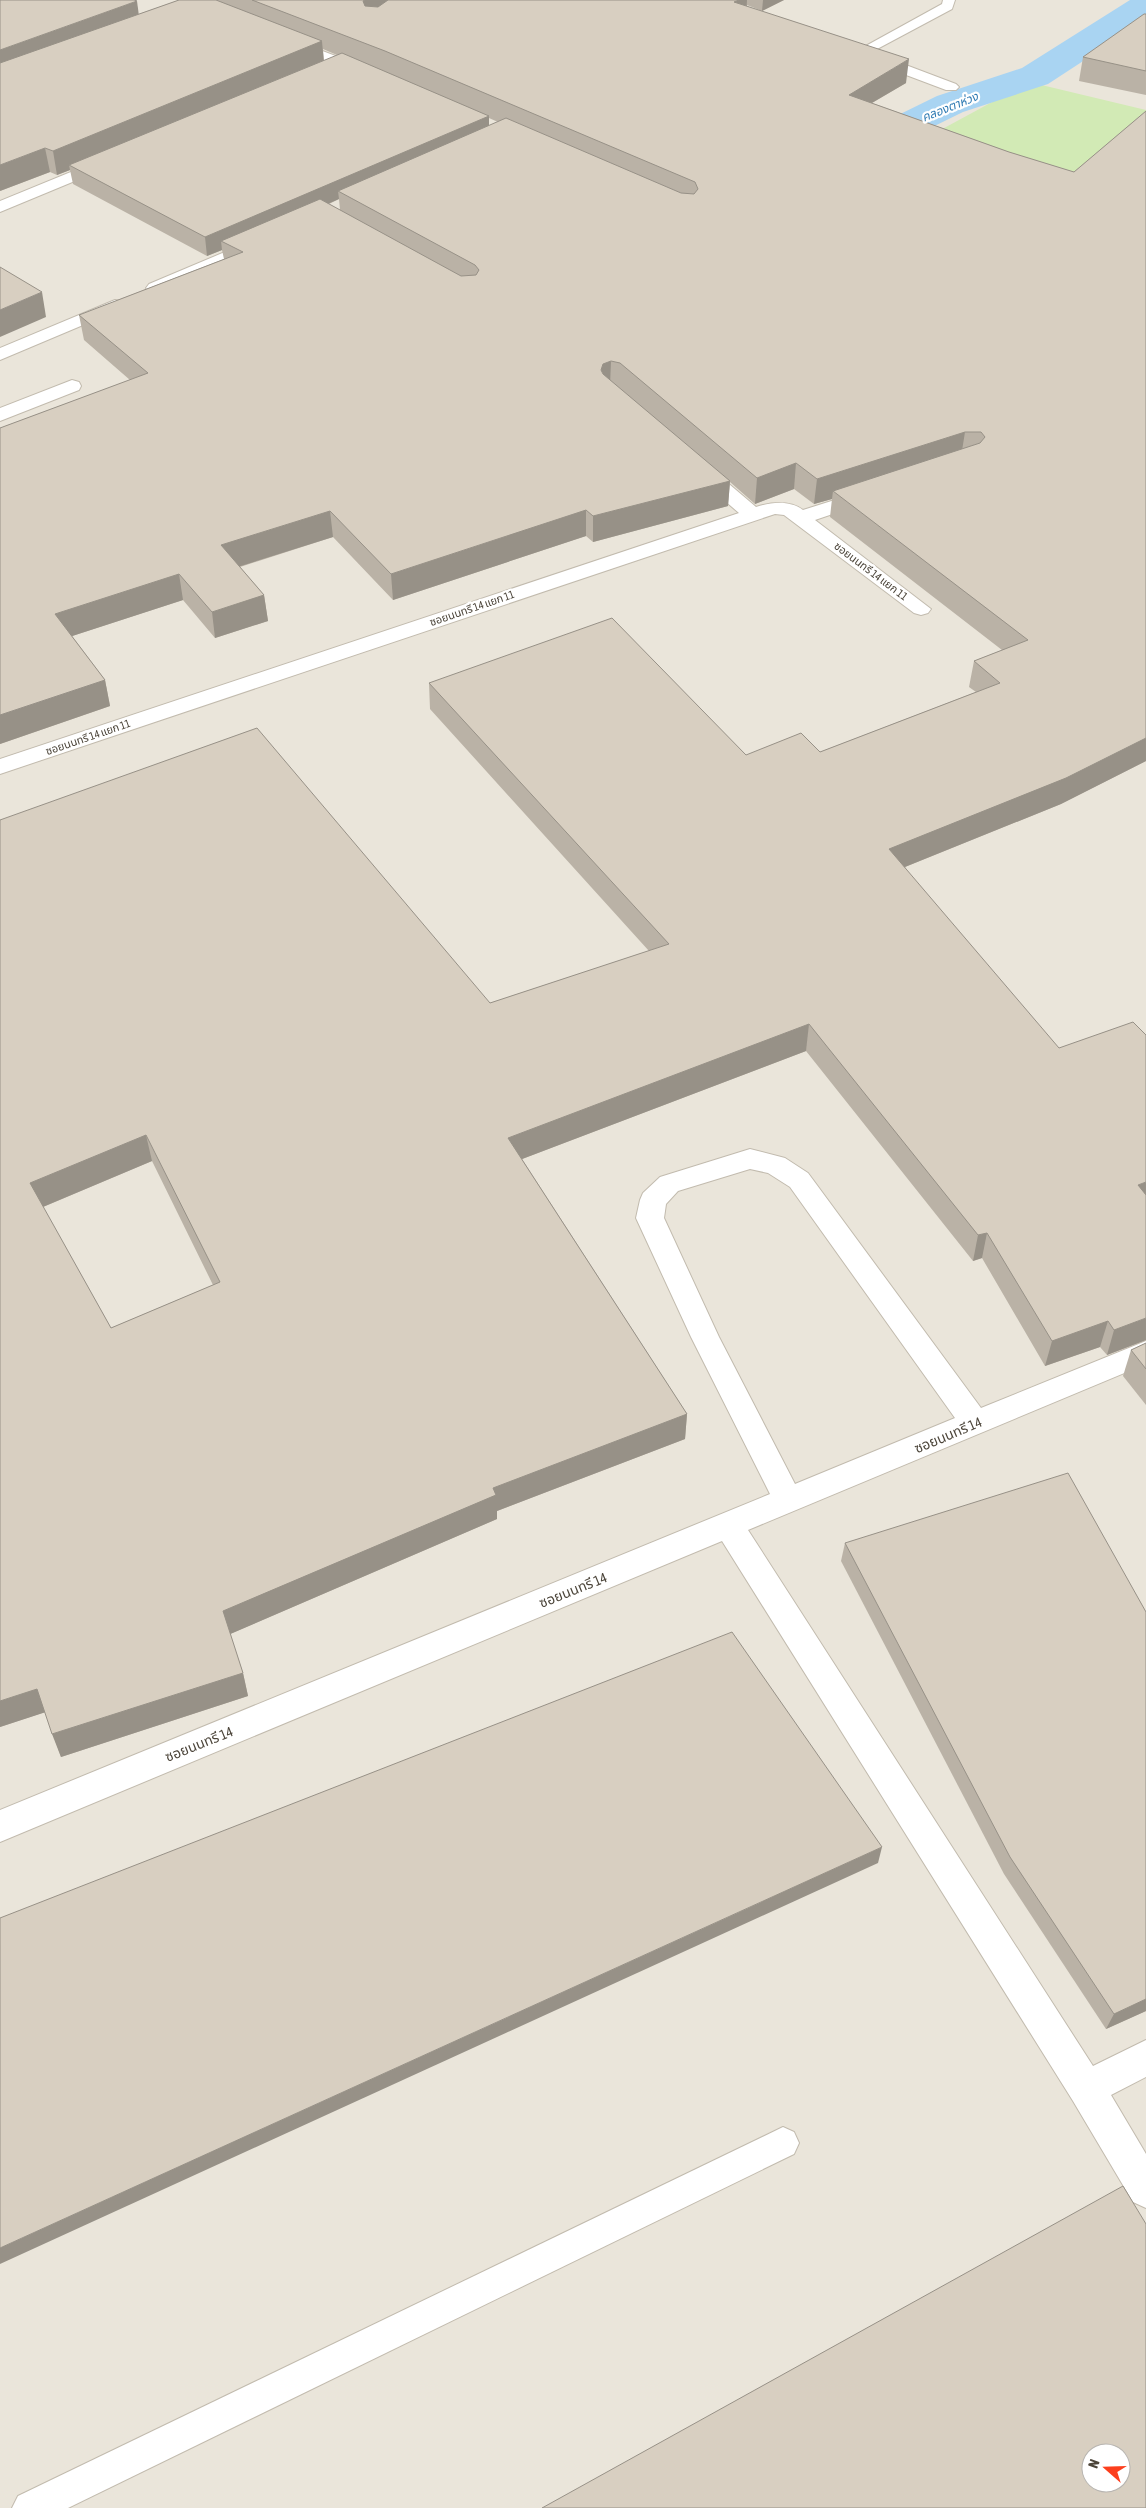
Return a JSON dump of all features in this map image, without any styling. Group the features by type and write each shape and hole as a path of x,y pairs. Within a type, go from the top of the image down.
{"street":[{"path":"274,37 381,79"},
{"path":"841,46 951,87"},
{"path":"325,71 344,64"},
{"path":"0,207 118,158"},
{"path":"0,355 271,238"},
{"path":"0,415 72,386"},
{"path":"685,457 752,514"},
{"path":"800,518 884,490"},
{"name":"ซอยนนทรี 14 แยก 11","path":"0,767 774,508 790,510 921,609"},
{"path":"788,1501 705,1337 650,1218 653,1200 669,1184 750,1159 776,1166 798,1180 976,1424"},
{"name":"ซอยนนทรี 14","path":"0,1826 976,1424 1146,1352"},
{"path":"729,1526 1086,2088 1146,2189"},
{"path":"1086,2088 1146,2058"}],"lane":[{"path":"859,53 948,6 949,0"},
{"path":"30,2508 783,2143"}],"shaded area":[{"path":"0,0 1146,0 1146,2508 0,2508"}],"green space":[{"path":"1029,82 1146,110 1146,117 1070,184 922,140"}],"building":[{"path":"0,0 134,0 137,1 0,50"},
{"path":"179,0 216,0 322,41 53,151 45,148 0,165 0,63"},
{"path":"252,0 365,0 363,1 365,6 378,7 388,0 739,0 734,2 909,59 849,95 1009,152 1074,172 1146,111 1146,738 1066,778 889,849 1059,1048 1133,1022 1146,1035 1146,1182 1138,1185 1146,1195 1146,1318 1114,1330 1108,1321 1052,1341 987,1233 978,1235 809,1024 508,1138 687,1414 493,1488 496,1495 223,1611 243,1673 52,1734 37,1689 0,1701 0,820 257,728 490,1003 669,944 429,683 612,618 746,755 801,733 820,752 1000,683 974,661 1028,640 833,491 980,443 985,437 981,432 965,432 817,479 796,463 757,478 620,363 611,361 603,364 601,370 603,374 730,481 593,516 586,510 391,574 330,511 221,545 264,595 212,612 179,574 55,614 105,680 0,715 0,428 148,373 79,315 243,252 221,241 320,199 461,276 476,275 479,270 475,265 338,191 506,118 681,193 694,194 698,189 695,182 385,51","holes":["146,1135 220,1282 111,1328 30,1183"]},
{"path":"1146,14 1146,71 1083,57"},
{"path":"342,53 489,116 205,237 69,165"},
{"path":"0,267 42,292 0,310"},
{"path":"1146,1343 1146,1369 1131,1350"},
{"path":"1068,1473 1146,1612 1146,1999 1114,2014 1010,1857 845,1543"},
{"path":"732,1632 882,1847 0,2248 0,1918"},
{"path":"1123,2186 1146,2224 1146,2508 542,2508"}],"waterway":[{"name":"คลองตาห่วง","path":"838,159 950,104 1035,76 1146,5"}]}
